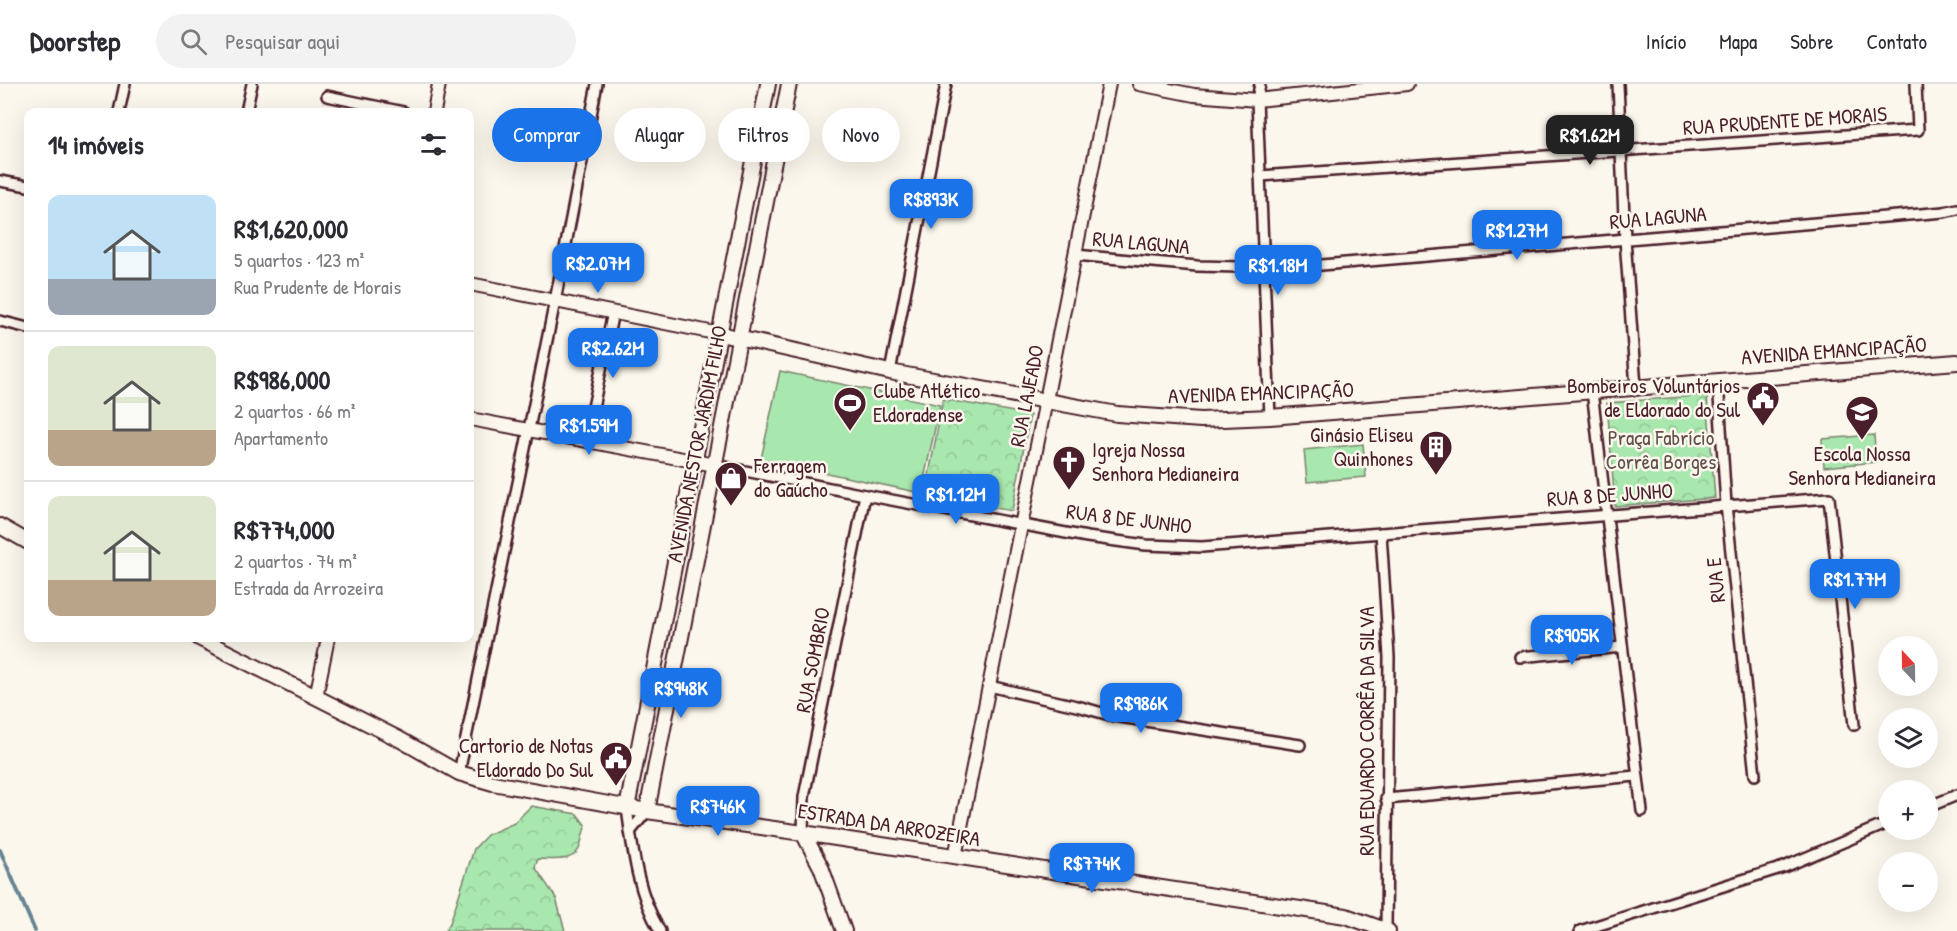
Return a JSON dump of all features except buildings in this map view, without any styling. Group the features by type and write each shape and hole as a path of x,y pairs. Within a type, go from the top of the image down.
{"main road":[{"name":"AVENIDA NESTOR JARDIM FILHO","path":"763,108 768,84"},
{"name":"AVENIDA NESTOR JARDIM FILHO","path":"647,811 789,84"},
{"name":"AVENIDA NESTOR JARDIM FILHO","path":"627,808 753,162"},
{"path":"758,162 773,165"},
{"name":"AVENIDA EMANCIPAÇÃO","path":"720,334 890,372 1117,414 1201,420 1270,417 1957,362"},
{"path":"0,526 24,540"},
{"name":"ESTRADA DA ARROZEIRA","path":"207,642 399,739 459,773 493,783 627,808 1347,916 1387,930"},
{"path":"803,833 821,867 844,931"}],"street":[{"path":"120,108 125,84"},
{"path":"247,108 252,84"},
{"path":"435,108 439,84"},
{"path":"459,773 597,84"},
{"path":"890,372 946,84"},
{"name":"RUA LAJEADO","path":"955,857 1108,84"},
{"path":"1139,84 1194,95 1257,100 1407,84"},
{"path":"1260,84 1257,100 1270,417"},
{"path":"1618,84 1625,239 1636,387"},
{"name":"RUA PRUDENTE DE MORAIS","path":"1260,176 1918,130 1916,84"},
{"path":"327,96 385,108"},
{"path":"0,181 24,185"},
{"name":"RUA LAGUNA","path":"1075,255 1197,267 1240,267 1263,270 1957,209"},
{"name":"AVENIDA EMANCIPAÇÃO","path":"474,285 720,334"},
{"path":"586,441 613,312"},
{"path":"0,321 24,327"},
{"name":"RUA E","path":"1718,381 1726,505 1755,775"},
{"path":"1592,391 1636,776 1642,811"},
{"name":"RUA 8 DE JUNHO","path":"474,420 1087,537 1146,545 1202,547 1829,498 1854,725"},
{"name":"RUA SOMBRIO","path":"803,833 804,797 865,495"},
{"name":"RUA EDUARDO CORRÊA DA SILVA","path":"1381,533 1389,657 1386,799 1387,930"},
{"path":"316,697 327,642"},
{"path":"1520,657 1622,647"},
{"path":"989,686 1081,706 1113,716 1300,745"},
{"path":"1386,799 1636,776"},
{"path":"1938,803 1957,795"},
{"path":"627,808 639,883 652,918 660,931"},
{"path":"630,832 647,811"},
{"path":"1580,931 1784,867 1878,827"}],"green space":[{"name":"Clube Atlético Eldoradense","path":"780,371 940,405 921,493 761,459"},
{"name":"Praça Fabrício Corrêa Borges","path":"1707,395 1715,498 1615,506 1607,403"},
{"path":"943,399 1030,415 1012,511 925,496"},
{"path":"1874,435 1876,462 1824,467 1822,439"},
{"path":"1363,444 1366,477 1307,482 1304,450"},
{"path":"531,806 577,814 586,826 576,853 560,859 538,859 535,867 556,898 565,931 445,931 450,923 474,849 487,835 514,823"}],"waterway":[{"path":"0,850 35,931"}],"place":[{"name":"Bombeiros Voluntários de Eldorado do Sul","path":"1763,427"},
{"name":"Clube Atlético Eldoradense","path":"850,432"},
{"name":"Escola Nossa Senhora Medianeira","path":"1862,441"},
{"name":"Ginásio Eliseu Quinhones","path":"1436,476"},
{"name":"Igreja Nossa Senhora Medianeira","path":"1069,491"},
{"name":"Ferragem do Gaúcho","path":"731,507"},
{"name":"Cartorio de Notas Eldorado Do Sul","path":"616,787"}]}
